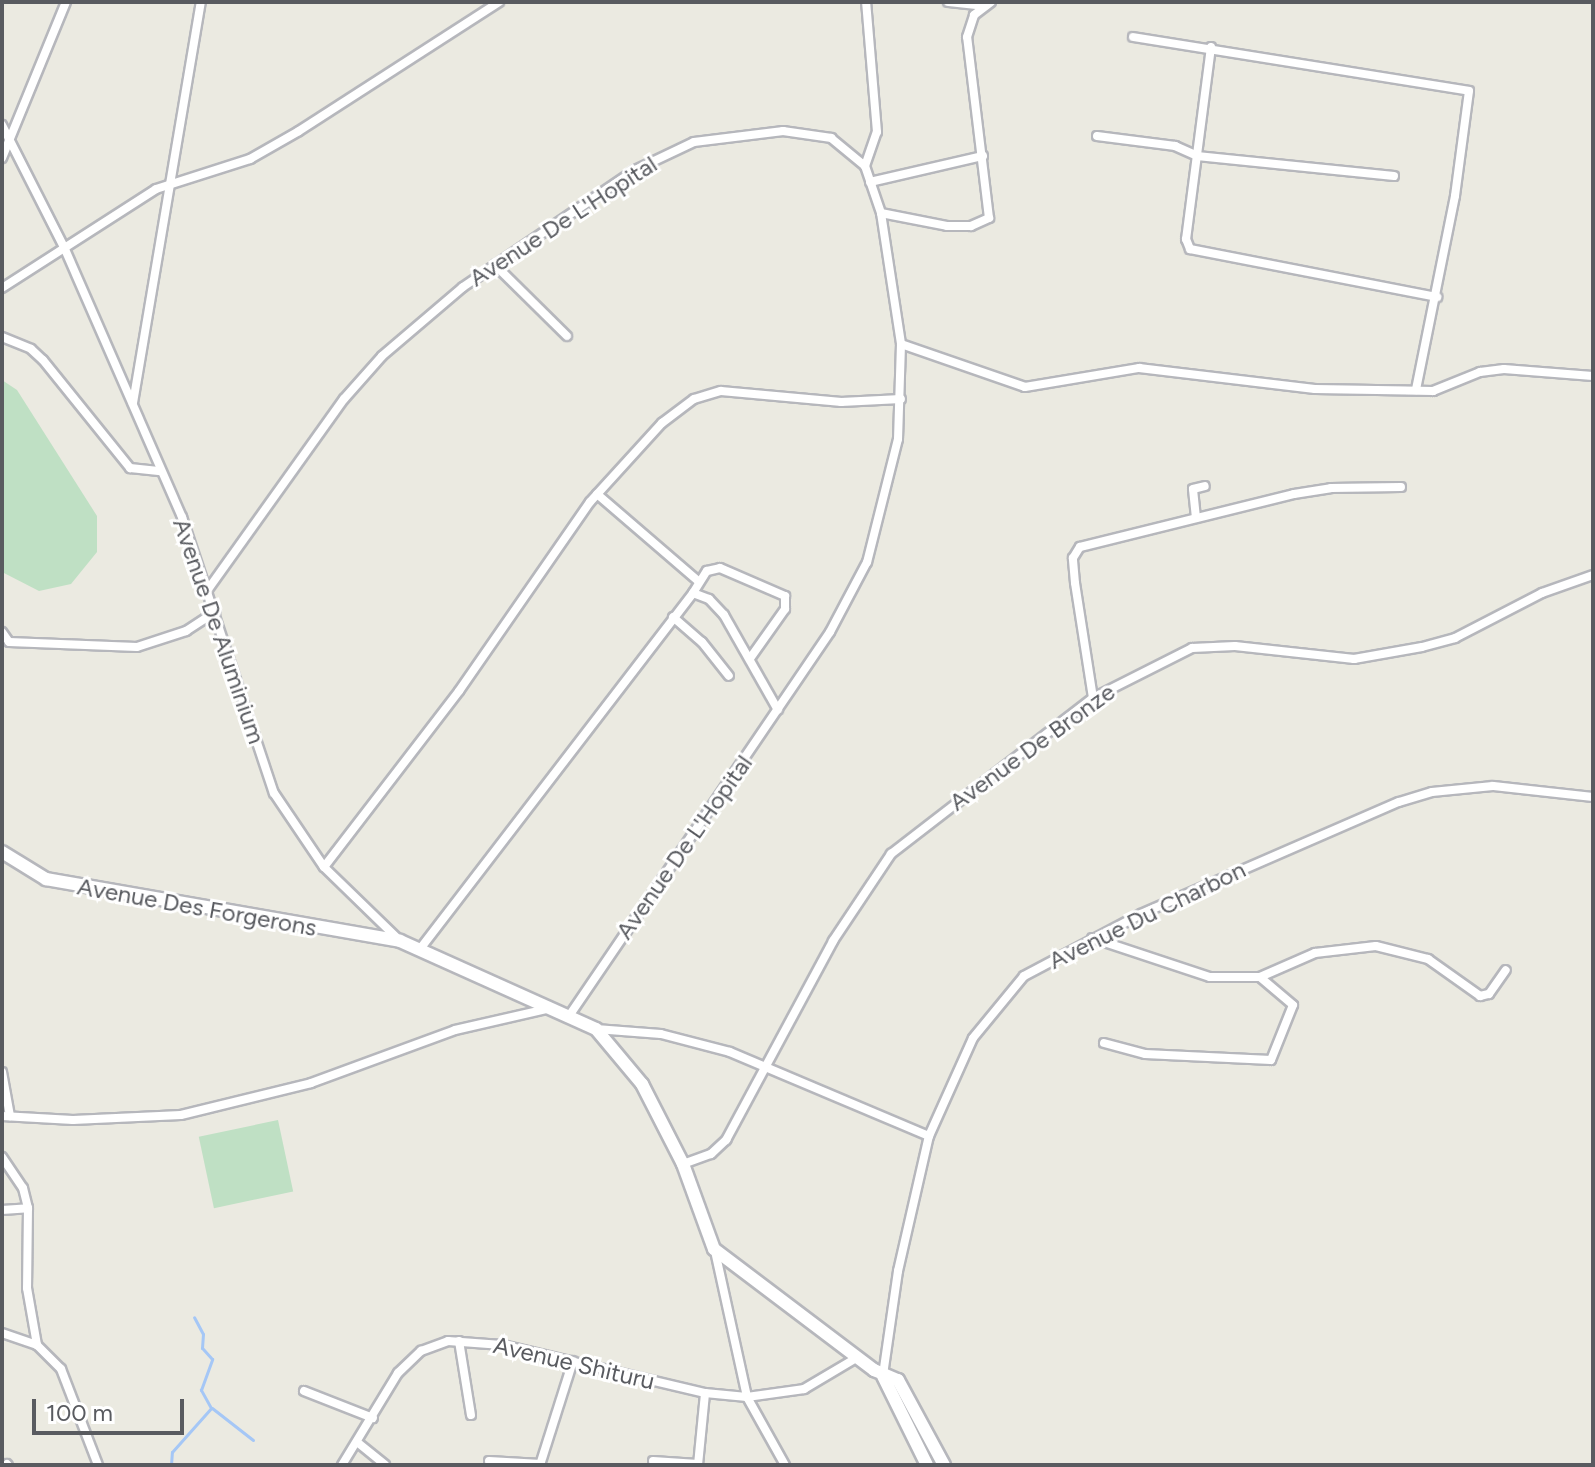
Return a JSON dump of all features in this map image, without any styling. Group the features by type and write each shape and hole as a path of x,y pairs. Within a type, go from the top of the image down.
{"street":[{"path":"2,158 66,2"},
{"path":"133,404 174,181 201,2"},
{"path":"2,288 174,181 250,159 499,2"},
{"path":"865,166 877,132 866,2"},
{"path":"948,2 988,4"},
{"path":"881,213 947,226 984,223 989,218 967,37 969,24 988,4"},
{"path":"1133,37 1211,47 1469,91 1471,102 1437,297 1416,390"},
{"path":"1211,47 1186,239 1190,249 1437,297"},
{"name":"Avenue De Aluminium","path":"2,125 64,247 209,588 274,793 324,867 400,941"},
{"name":"Avenue De L'Hopital","path":"209,588 372,367 417,324 495,265 635,170 694,142 812,132 840,144 865,166 881,213 901,344 901,399 892,475 867,562 830,632 569,1016"},
{"path":"1097,136 1175,146 1197,156 1394,176"},
{"path":"870,182 983,156"},
{"path":"495,265 567,336"},
{"path":"2,337 43,360 130,468 161,471"},
{"path":"901,344 1025,387 1139,368 1315,389 1445,389 1490,370 1593,376"},
{"path":"324,867 459,691 597,494 662,423 708,394 759,392 857,403 901,399"},
{"path":"1196,518 1193,489 1205,486"},
{"path":"1093,698 1074,553 1087,543 1331,488 1401,487"},
{"path":"597,494 698,581"},
{"path":"420,949 707,571 720,568 787,599 751,657"},
{"name":"Avenue De Bronze","path":"683,1164 720,1147 833,941 891,854 1093,698 1192,648 1235,646 1354,659 1411,650 1455,638 1542,593 1593,575"},
{"path":"693,593 700,593 715,605 751,657 778,710"},
{"path":"2,632 9,642 137,647 186,631 215,612"},
{"path":"673,617 702,642 729,676"},
{"name":"Avenue Du Charbon","path":"883,1376 896,1283 929,1136 987,1016 1024,976 1092,938 1317,834 1432,792 1493,786 1593,797"},
{"name":"Avenue Des Forgerons","path":"2,852 27,871 62,882 400,941 596,1029"},
{"path":"1092,938 1179,971 1210,977 1260,977 1315,953 1376,946 1428,959 1480,996 1489,994 1506,970"},
{"path":"1104,1043 1145,1054 1271,1060 1293,1005 1260,977"},
{"path":"2,1072 6,1116 73,1120 181,1115 369,1066 455,1030 552,1008"},
{"path":"596,1029 661,1034 766,1064 929,1136"},
{"path":"596,1029 631,1066 683,1164 714,1249 747,1397 785,1465"},
{"path":"2,1157 23,1188 28,1208 27,1288 37,1345"},
{"path":"2,1210 28,1208"},
{"path":"714,1249 883,1376 898,1380 944,1465"},
{"path":"2,1333 37,1345 61,1369 97,1464"},
{"path":"459,1341 471,1415"},
{"name":"Avenue Shituru","path":"342,1465 407,1362 434,1344 459,1341 502,1345 705,1393 747,1397 804,1389 858,1357"},
{"path":"489,1461 541,1464 573,1361"},
{"path":"883,1376 927,1465"},
{"path":"304,1391 373,1418"},
{"path":"653,1461 698,1464 705,1393"},
{"path":"913,1438 926,1431"},
{"path":"357,1442 385,1465"}],"green space":[{"path":"2,380 17,390 97,516 97,552 71,584 39,591 2,572"},
{"path":"278,1120 293,1191 214,1208 199,1137"}],"waterway":[{"path":"171,1465 172,1452 211,1408 201,1390 212,1359 202,1348 203,1334 194,1317"},
{"path":"212,1408 253,1440"}]}
